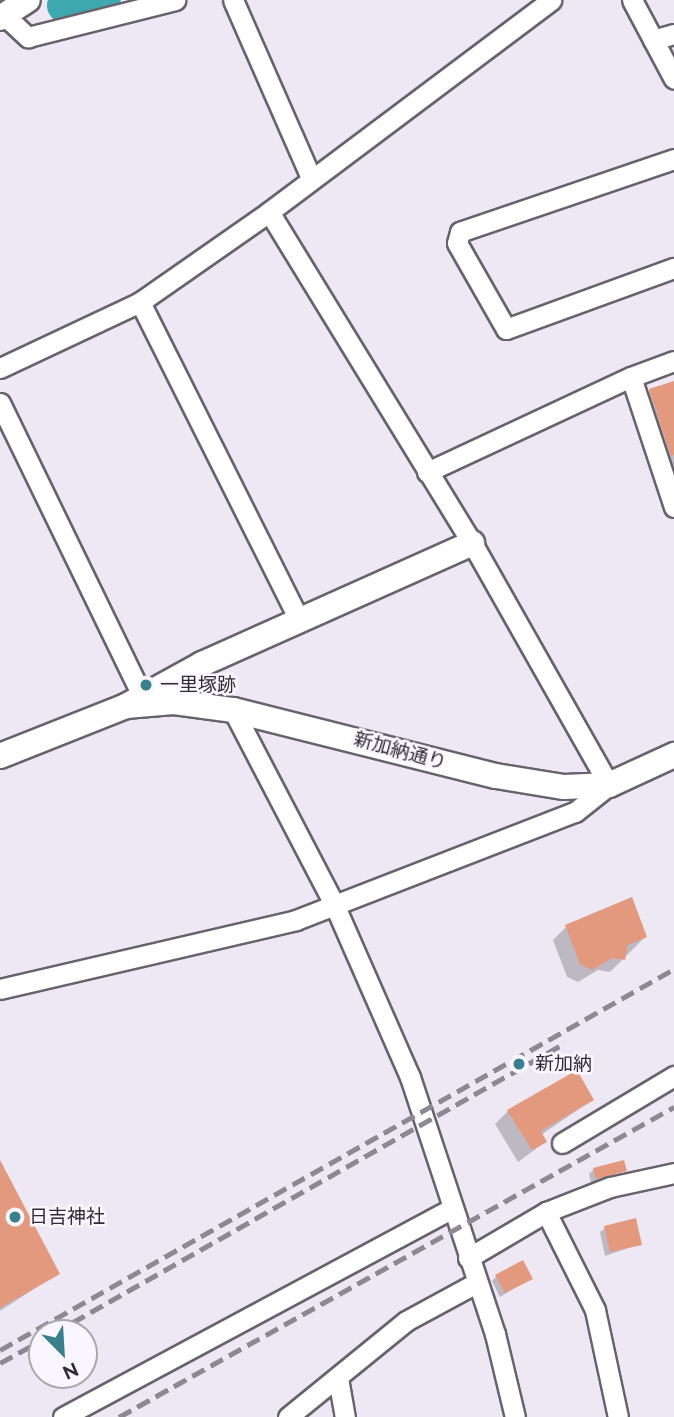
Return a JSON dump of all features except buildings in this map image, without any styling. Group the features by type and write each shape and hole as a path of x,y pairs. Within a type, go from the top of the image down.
{"street":[{"path":"29,0 2,16 28,37 175,0"},
{"path":"233,0 311,177"},
{"path":"0,368 140,302 269,212 311,177 551,0"},
{"path":"632,0 674,79"},
{"path":"653,40 674,34"},
{"path":"674,159 460,232 457,243 506,329 674,268"},
{"path":"0,989 296,919 575,812 609,785 472,544 269,212"},
{"path":"140,302 300,621"},
{"path":"427,472 631,377 674,361"},
{"path":"631,377 674,507"},
{"path":"0,403 133,700"},
{"path":"0,756 44,742 300,621 472,544"},
{"name":"新加納通り","path":"133,700 233,710 496,776 564,787 609,785 672,759"},
{"path":"233,710 334,904 410,1077 495,1334 515,1417"},
{"path":"562,1143 674,1076"},
{"path":"468,1258 546,1212 610,1187 674,1173"},
{"path":"63,1417 452,1208"},
{"path":"546,1212 595,1310 618,1417"},
{"path":"288,1417 406,1321 476,1283"},
{"path":"338,1378 345,1417"}],"waterway":[{"path":"64,5 103,0"}],"railway":[{"path":"0,1350 674,969"},
{"path":"79,1319 565,1043"},
{"path":"119,1417 674,1107"},
{"path":"0,1363 28,1348"}],"place":[{"name":"一里塚跡","path":"146,685"},
{"name":"新加納","path":"519,1064"},
{"name":"日吉神社","path":"15,1217"}]}
